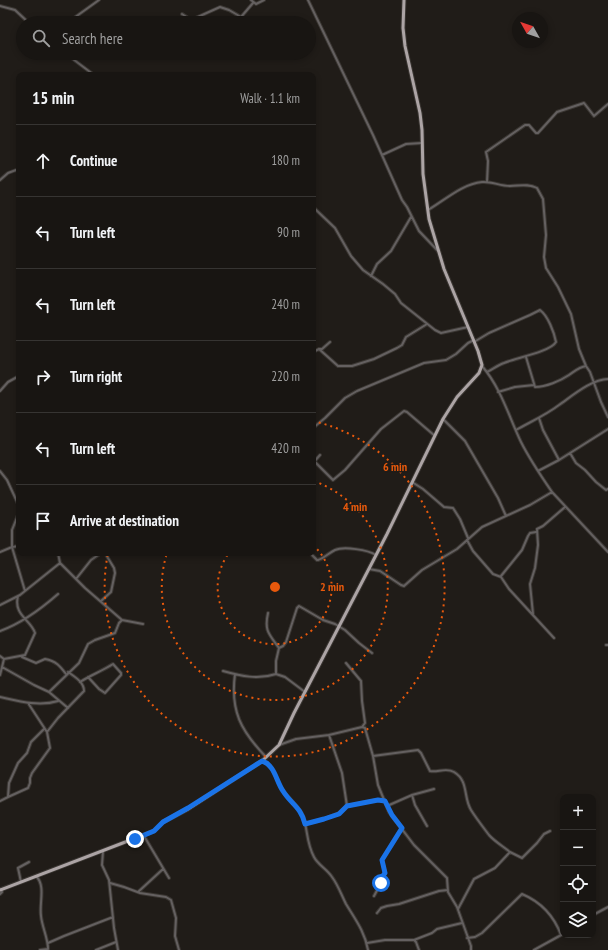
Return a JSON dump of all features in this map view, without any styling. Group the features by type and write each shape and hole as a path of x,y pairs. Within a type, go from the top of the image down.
{"main road":[{"path":"1,890 154,831 163,822 262,761 279,745 369,570 443,419 457,397 479,373 482,365 474,341 438,252 428,210 423,174 423,143 420,113 402,28 404,0"}],"street":[{"path":"77,16 99,0"},
{"path":"242,16 253,3 256,4 264,0"},
{"path":"308,0 333,49 402,200 419,231 438,252"},
{"path":"0,6 14,10 21,16"},
{"path":"199,16 220,7 239,16"},
{"path":"74,60 90,72"},
{"path":"487,182 488,161 486,152 525,125 529,125 536,133 538,133 560,110 584,103 594,116 608,104"},
{"path":"382,155 406,144 423,143"},
{"path":"0,180 10,171 16,170"},
{"path":"428,210 468,185 487,182 511,186 531,185 537,188 543,199 546,235 544,261 546,268 558,287 571,314 577,342 586,366 590,372 600,402 608,417"},
{"path":"316,209 335,228 351,256 371,276 384,284 398,296 401,302 427,324 441,333 468,327"},
{"path":"371,276 377,264 391,251 412,216"},
{"path":"316,426 345,398 356,391 424,363 446,360 456,354 468,343 530,316 540,310 544,312 556,342 551,347 526,357 505,363 487,372"},
{"path":"319,349 338,366 357,365 397,348 402,345 406,337 427,324"},
{"path":"316,350 322,349 330,342"},
{"path":"526,357 534,385"},
{"path":"482,365 498,392 525,449 552,492 608,552"},
{"path":"498,392 515,387 534,385 535,387 538,387 552,383 578,368 586,366"},
{"path":"0,391 8,382 16,378"},
{"path":"516,430 594,383 608,378"},
{"path":"316,464 328,474 332,480 334,480 345,470 381,429 404,411 435,436"},
{"path":"539,417 543,430 559,460"},
{"path":"443,419 465,441 498,498 506,516"},
{"path":"538,471 559,460 608,429"},
{"path":"570,453 576,463 596,482 606,490 608,489"},
{"path":"316,460 320,455"},
{"path":"0,471 7,480 16,500"},
{"path":"412,482 423,489 444,507 453,508 465,530 467,539 473,551 493,574 501,577 509,589 554,638"},
{"path":"369,570 380,571 401,586 404,586 422,570 457,549 482,526 530,505 552,492"},
{"path":"501,577 522,550 529,534 536,532 537,529 543,526 565,507"},
{"path":"16,520 12,530 12,547 25,592"},
{"path":"533,614 530,584 538,545 536,532"},
{"path":"0,552 16,546"},
{"path":"313,556 318,560 338,549 361,550 371,552 376,555"},
{"path":"59,556 60,563 85,588 122,620 143,624"},
{"path":"76,579 91,560 97,556"},
{"path":"101,601 111,592 115,573 114,568 107,556"},
{"path":"0,605 25,592 60,563"},
{"path":"0,632 24,619 58,594"},
{"path":"0,656 4,659 26,654 36,633 24,619 17,605 18,596"},
{"path":"276,674 276,661 279,648 286,642 298,606 322,620 339,626 372,653"},
{"path":"268,613 266,625 271,637 279,648"},
{"path":"49,692 79,663 88,644 115,633 119,623 122,620"},
{"path":"21,656 36,663 45,658 58,663 67,673 80,682 84,688 84,691 47,732"},
{"path":"0,675 4,659"},
{"path":"346,663 360,678 362,683 364,723 362,727"},
{"path":"80,682 88,677 113,664 121,673 121,675 105,693 88,677"},
{"path":"2,667 49,692 68,708"},
{"path":"223,671 243,676 262,677 276,674 285,677 305,692"},
{"path":"235,674 233,695 236,713 253,743 266,758"},
{"path":"0,697 28,703 53,703 59,701"},
{"path":"0,801 27,789 32,773 50,748 47,732 28,703"},
{"path":"279,745 296,739 329,735 362,727"},
{"path":"362,727 366,730 373,756 378,785 387,806 417,848 445,876 448,890 458,910 471,946 471,950"},
{"path":"8,797 9,783 18,763 27,754 31,742 44,729"},
{"path":"329,735 342,773 347,806"},
{"path":"373,756 418,750 430,771 446,770 453,772 465,786 467,803 479,822 490,836 510,852 519,857 522,858 538,843 544,834 550,831"},
{"path":"262,761 267,762 282,790 300,811 305,824 308,843 315,858 339,886 367,942 368,950"},
{"path":"387,806 412,795 434,789"},
{"path":"412,795 415,805 427,826"},
{"path":"305,824 339,814 347,806 378,800 385,801"},
{"path":"374,896 381,883 380,880 385,873 382,860 402,828"},
{"path":"144,836 169,878"},
{"path":"103,851 102,865 109,876 118,950"},
{"path":"458,910 459,903 474,879 495,868 510,852"},
{"path":"21,882 18,868 29,862"},
{"path":"138,892 163,869"},
{"path":"33,877 38,877 41,886 41,917 49,950 46,948 40,950"},
{"path":"110,883 138,892 166,897 171,900 176,918 175,936 179,950"},
{"path":"0,894 2,892 1,890"},
{"path":"377,913 381,908 387,906 399,904 438,891 448,890"},
{"path":"467,938 475,938 482,933 522,894 547,910 560,930"},
{"path":"596,914 608,907"},
{"path":"48,944 64,936 113,917"},
{"path":"367,942 385,940 414,940 438,929 462,923"},
{"path":"534,950 560,935"},
{"path":"414,940 419,950"},
{"path":"96,950 116,942"}],"route":[{"path":"135,839 154,831 163,822 262,761 267,762 270,766 282,790 300,811 305,824 339,814 347,806 378,800 385,801 390,812 402,828 382,860 385,873 380,880 381,883"}]}
